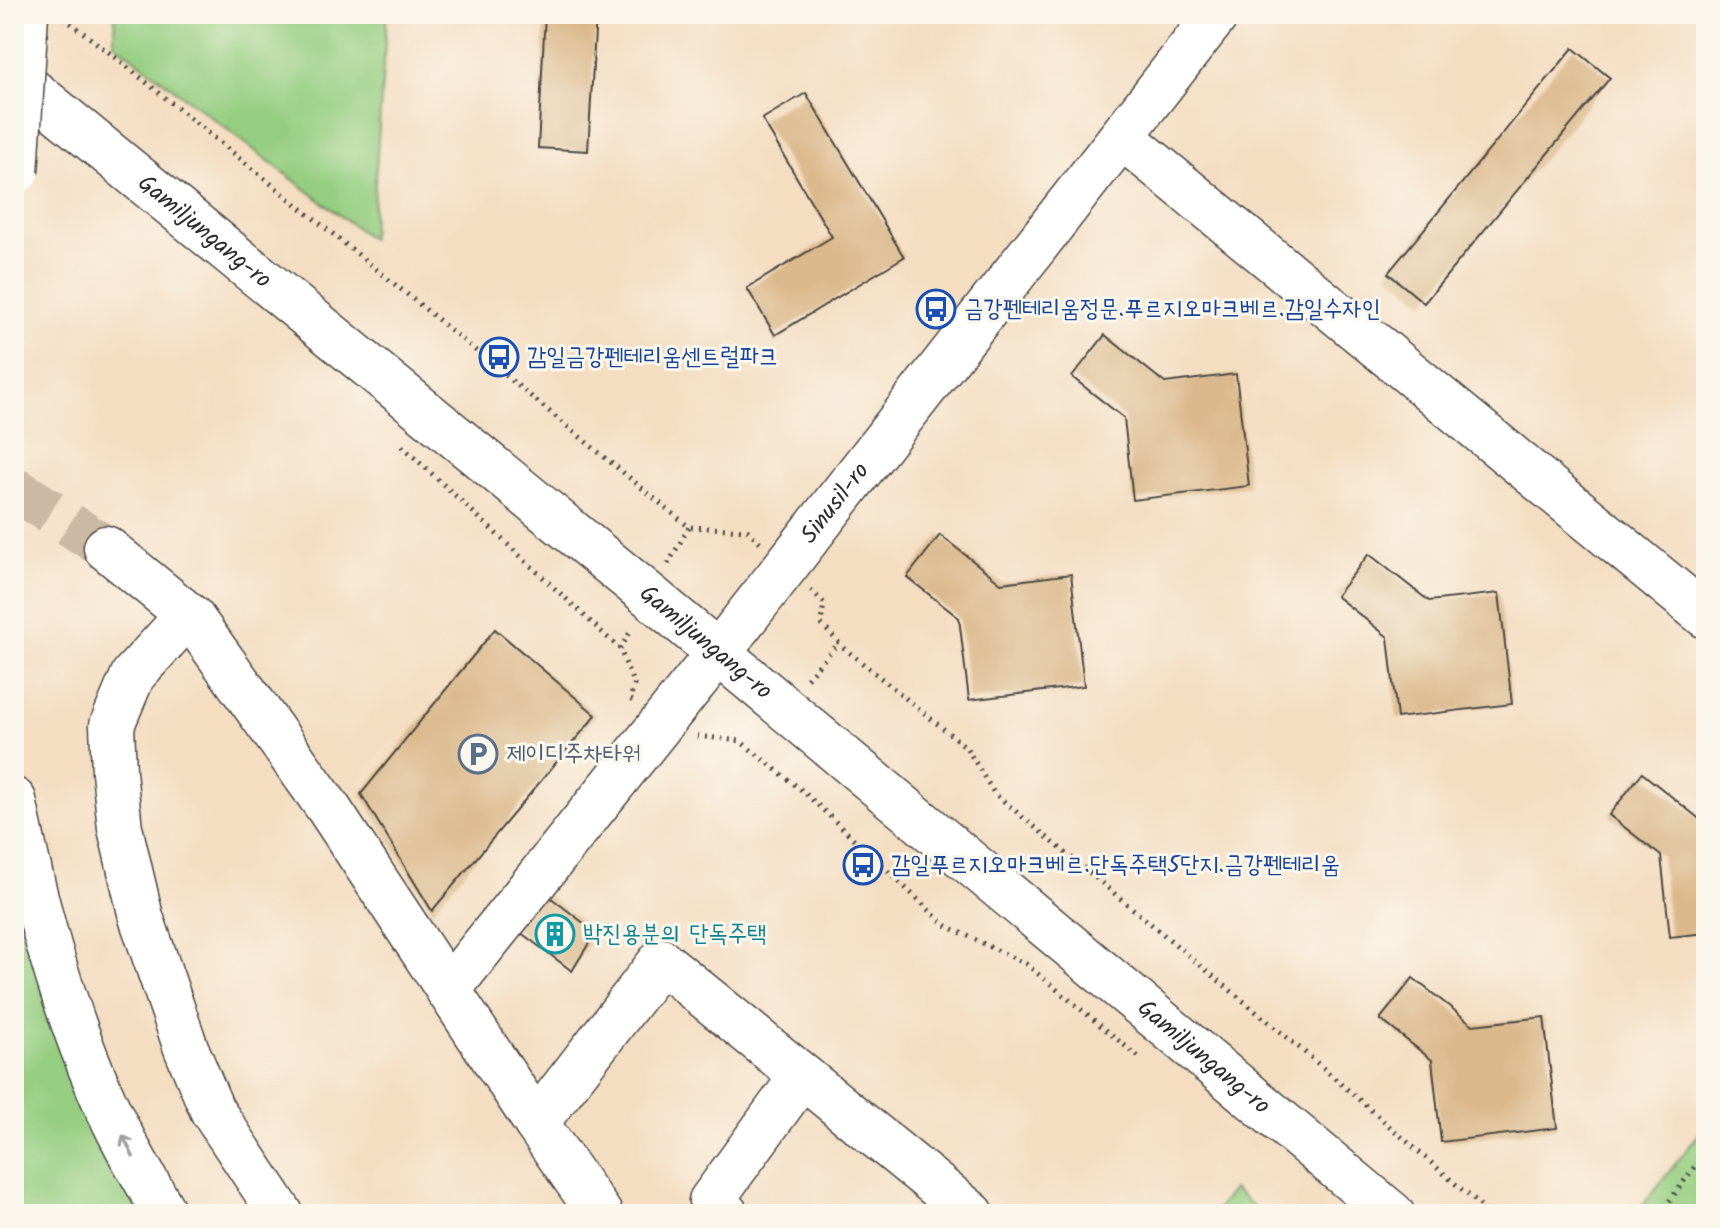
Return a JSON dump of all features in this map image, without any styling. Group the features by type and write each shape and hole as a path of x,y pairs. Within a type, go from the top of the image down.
{"main road":[{"path":"15,181 26,14"},
{"name":"Sinusil-ro","path":"448,990 718,653 1217,14"},
{"name":"Gamiljungang-ro","path":"14,76 650,596 1392,1214"},
{"path":"1122,137 1706,616"},
{"path":"106,548 192,618 329,809 536,1123 600,1214"},
{"path":"192,618 175,629 133,675 112,725 120,828 141,917 186,1048 212,1110 281,1214"},
{"path":"14,800 38,909 65,1001 100,1091 165,1214"},
{"path":"536,1123 661,961 972,1214"},
{"path":"726,1214 711,1201 802,1076"}],"path":[{"path":"1659,1214 1706,1151"}],"green space":[{"path":"115,14 387,14 371,239 114,43"},
{"path":"14,898 77,1097 101,1144 153,1214 14,1214"},
{"path":"1706,1125 1706,1204 1697,1214 1636,1214"},
{"path":"1233,1189 1263,1214 1214,1214"}],"building":[{"path":"545,14 596,14 588,151 538,148"},
{"path":"1573,48 1610,78 1424,303 1388,273"},
{"path":"806,93 904,257 775,335 747,288 832,237 762,119"},
{"path":"1105,335 1165,383 1236,374 1249,486 1133,500 1124,418 1072,377"},
{"path":"940,535 1001,583 1071,574 1084,686 969,700 959,618 907,577"},
{"path":"1369,554 1429,601 1499,593 1512,704 1397,718 1388,637 1336,596"},
{"name":"제이디주차타워","path":"495,629 596,715 432,911 361,794"},
{"path":"1642,773 1702,821 1706,820 1706,933 1670,937 1661,856 1609,815"},
{"name":"박진용분의 단독주택","path":"537,887 585,924 589,943 572,971 512,926"},
{"path":"1413,978 1473,1025 1544,1017 1557,1128 1441,1142 1432,1060 1380,1019"}],"tunnel":[{"path":"14,488 106,548"}],"place":[{"name":"금강펜테리움정문.푸르지오마크베르.감일수자인","path":"936,309"},
{"name":"감일금강펜테리움센트럴파크","path":"499,357"},
{"name":"제이디주차타워","path":"478,754"},
{"name":"감일푸르지오마크베르.단독주택5단지.금강펜테리움","path":"863,865"},
{"name":"박진용분의 단독주택","path":"555,934"}]}
